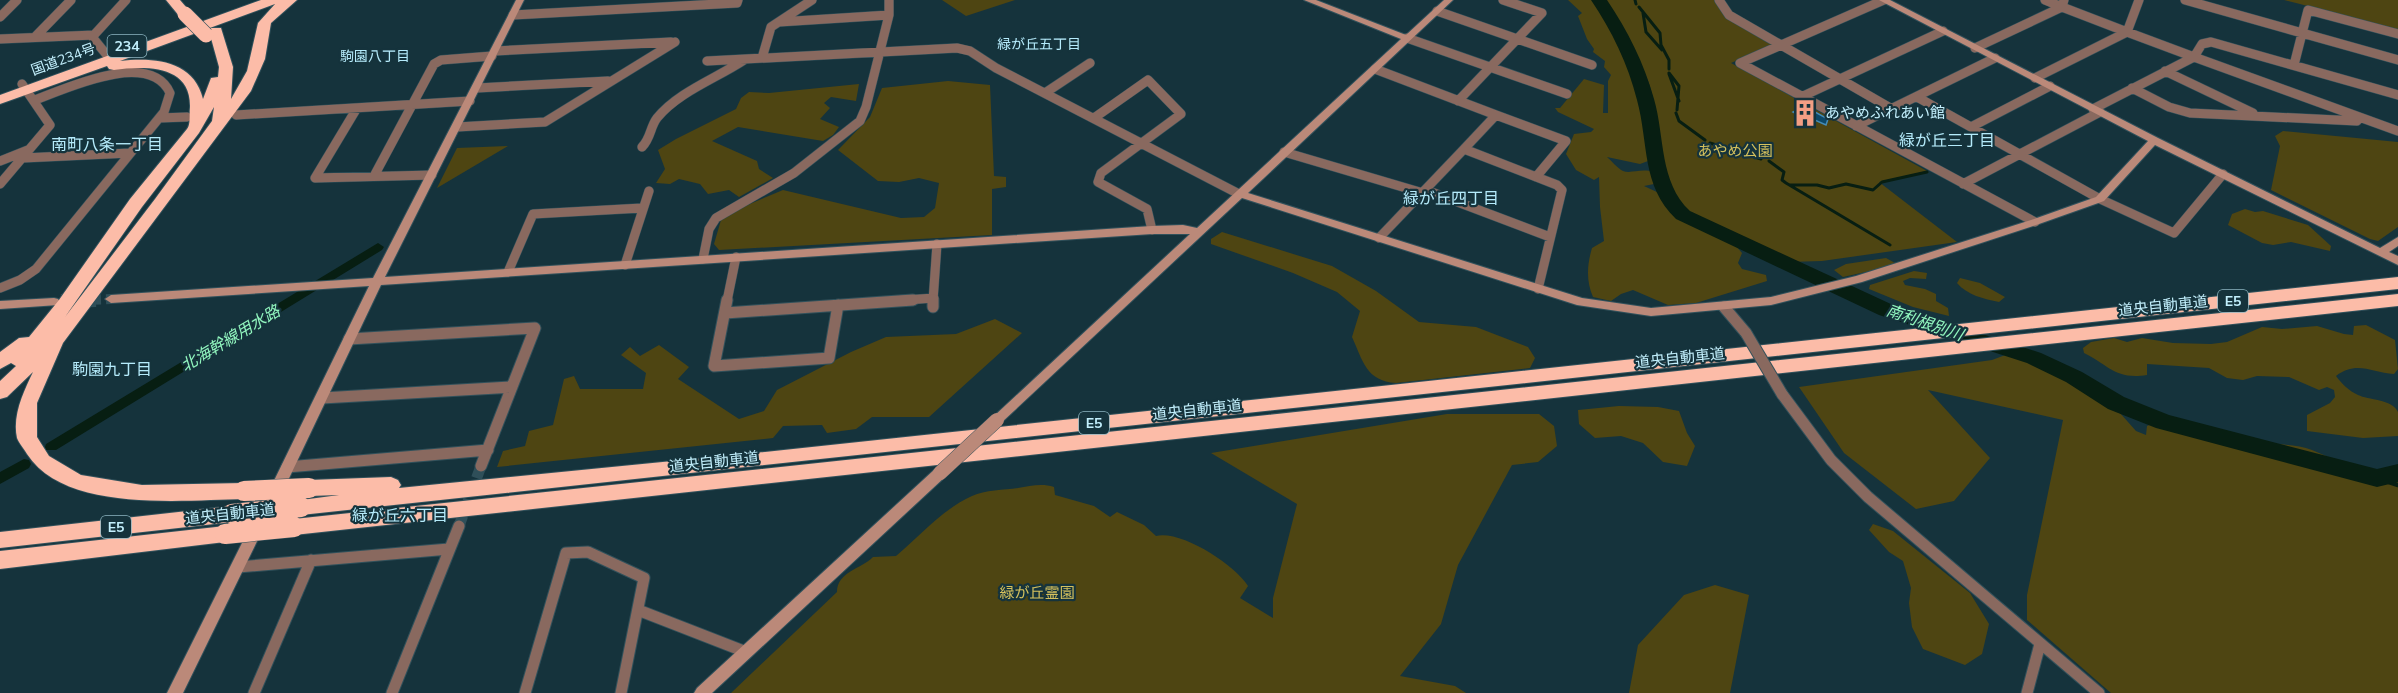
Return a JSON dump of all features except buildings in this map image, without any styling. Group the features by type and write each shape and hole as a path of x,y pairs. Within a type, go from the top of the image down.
{"highway":[{"path":"173,0 190,11 211,33 226,67 225,90 219,121"},
{"path":"190,11 242,0"},
{"name":"国道234号","path":"0,100 28,91 108,57 190,11 255,0"},
{"name":"国道234号","path":"0,92 28,91 108,57 273,0"},
{"path":"0,379 161,203 219,121 239,99 249,82 256,68 261,29 266,18 290,0"},
{"path":"191,122 211,102 216,80 211,33"},
{"path":"0,392 87,275 198,112 194,88 189,80 173,67 149,62 133,63 58,79"},
{"name":"道央自動車道","path":"0,540 232,514 305,497 509,483 759,459 2398,283"},
{"name":"道央自動車道","path":"0,562 225,534 2398,300"},
{"path":"0,362 55,319"},
{"path":"55,319 28,403 27,438 42,461 76,482 142,493 244,491 305,497"}],"street":[{"path":"0,17 17,0"},
{"path":"35,37 71,0"},
{"path":"0,39 94,35 126,0"},
{"path":"175,693 322,398 377,281 520,0"},
{"path":"513,15 644,4 737,3 738,0"},
{"path":"762,58 771,27 812,0"},
{"path":"703,260 709,229 716,218 794,173 860,121 866,107 889,15 889,0"},
{"path":"1308,0 1407,38 1568,94"},
{"path":"702,693 1449,0"},
{"path":"1458,101 1542,13 1503,0"},
{"path":"1719,0 1729,15 1892,109"},
{"path":"2035,222 1740,63 1884,0 2154,140 2397,261"},
{"path":"2045,0 2063,3 2127,32 2398,130"},
{"path":"2035,78 2127,32 2139,0"},
{"path":"2185,0 2398,60"},
{"path":"1976,48 2063,3"},
{"path":"2294,65 2308,10 2398,34"},
{"path":"1437,11 1592,65"},
{"path":"779,22 889,15"},
{"path":"1801,97 1943,31"},
{"path":"94,35 93,38 108,57"},
{"path":"374,176 438,62 494,54 675,42 545,122 457,127"},
{"path":"1963,184 2020,155 2132,88 2194,57 2202,44 2207,42 2398,94"},
{"path":"707,62 880,51 957,48 970,51 996,68 1239,194 1581,302 1622,310 1651,312 1772,301 1858,279 2035,222 2100,199 2154,140"},
{"path":"1856,126 1995,58"},
{"path":"642,147 652,136 656,119 674,104 744,60"},
{"path":"1045,93 1090,63"},
{"path":"1375,69 1566,141 1536,177"},
{"path":"2165,70 2259,116"},
{"path":"0,184 50,125 28,91 112,74 148,74 163,81 170,93 164,112 36,269 20,280 0,288"},
{"path":"1094,118 1148,80 1181,114 1101,173 1098,182 1147,209 1152,230"},
{"path":"477,88 612,81"},
{"path":"1971,127 2050,86"},
{"path":"2132,88 2178,111 2370,121"},
{"path":"1917,97 2100,199 2174,233 2223,174"},
{"path":"236,115 470,101"},
{"path":"357,108 315,178 432,175"},
{"path":"1379,238 1496,115"},
{"path":"159,118 191,122"},
{"path":"0,160 30,149"},
{"path":"1464,149 1557,185 1562,190 1538,289"},
{"path":"1284,152 1425,192 1550,237"},
{"path":"23,158 130,153"},
{"path":"625,264 649,191"},
{"path":"508,272 533,214 642,208"},
{"path":"111,298 1152,230 1183,229 1198,232"},
{"path":"2381,252 2398,241"},
{"path":"725,313 838,305 934,303 938,244"},
{"path":"736,257 714,366 829,358 838,305"},
{"path":"0,305 55,319"},
{"path":"1724,307 1746,333 1782,394 1831,460 1868,497 2098,693"},
{"path":"350,339 535,328 481,466"},
{"path":"322,398 512,387"},
{"path":"287,467 488,450"},
{"path":"392,693 459,526"},
{"path":"238,567 449,549"},
{"path":"525,693 566,554 588,552 644,578 621,693"},
{"path":"254,693 311,560"},
{"path":"638,610 746,652"},
{"path":"2027,693 2040,644"}],"green space":[{"path":"942,0 1015,0 966,16"},
{"name":"あやめ公園","path":"1568,0 1717,0 1774,44 1731,63 1927,171 1879,182 1957,242 1822,261 1788,262 1689,213 1674,199 1664,183 1659,167 1652,94 1646,76 1648,96 1639,107 1650,139 1648,161 1640,164 1607,157 1623,171 1654,172 1654,184 1644,186 1659,193 1665,205 1675,214 1733,244 1742,253 1738,263 1742,269 1766,275 1767,281 1696,303 1668,305 1633,290 1611,301 1593,297 1588,279 1589,261 1592,248 1604,241 1599,177 1594,180 1576,170 1566,154 1574,134 1591,132 1594,129 1558,112 1555,108 1560,108 1584,79 1604,85 1603,113 1608,113 1608,81 1611,75 1604,67 1605,61 1593,52 1594,49 1587,39 1578,16 1582,13"},
{"path":"2284,0 2398,0 2398,31 2300,4"},
{"path":"948,81 990,85 994,176 1006,177 1006,187 992,189 992,235 719,250 714,244 721,220 738,209 783,190 901,218 924,217 935,208 939,183 919,178 899,182 878,181 838,150 870,117 882,88"},
{"path":"859,84 856,101 831,97 824,103 830,108 820,119 839,127 833,135 823,141 738,127 712,141 757,161 759,169 773,178 739,197 729,190 708,194 700,184 679,179 670,184 656,183 665,169 658,150 736,109 741,98 749,92 769,93"},
{"path":"2283,131 2398,142 2398,227 2378,241 2370,239 2271,190 2280,146 2275,136"},
{"path":"508,146 437,188 457,148"},
{"path":"2245,209 2255,212 2263,211 2308,225 2331,246 2330,251 2291,242 2273,245 2262,243 2228,225 2232,214"},
{"path":"1222,232 1332,266 1376,291 1419,322 1476,327 1528,347 1535,358 1530,368 1396,383 1378,378 1363,362 1352,337 1360,311 1337,292 1293,273 1211,244 1211,239"},
{"path":"1886,258 1895,263 1843,277 1834,270 1846,264"},
{"path":"1914,271 1927,273 1926,279 1910,278 1903,281 1905,285 1936,294 1936,301 1948,308 1949,316 1913,307 1869,289 1870,285"},
{"path":"1960,278 1980,283 2005,297 1999,302 1976,296 1957,283"},
{"path":"995,319 1022,333 929,417 872,417 856,429 827,433 822,425 783,426 773,438 497,467 503,451 525,446 529,431 553,425 564,379 574,376 580,389 643,389 646,373 621,355 630,347 640,356 659,345 689,367 678,379 739,419 764,411 777,390 851,352 886,337 956,334"},
{"path":"2366,325 2395,340 2398,369 2394,374 2358,368 2344,371 2336,376 2346,387 2362,397 2385,402 2395,408 2398,412 2398,436 2363,438 2307,431 2307,415 2330,403 2335,397 2334,390 2327,387 2319,390 2289,377 2257,376 2243,380 2227,378 2209,368 2147,364 2147,375 2127,375 2113,370 2084,353 2083,348 2091,342 2114,338 2127,342 2142,338 2173,343 2211,344 2227,342 2262,327 2282,329 2317,326 2353,335 2354,326"},
{"path":"2008,354 2036,361 2080,383 2087,393 2120,413 2136,431 2146,435 2147,426 2161,422 2180,426 2199,436 2223,434 2300,447 2398,481 2398,693 2111,693 2027,620 2027,595 2063,420 1928,390 1990,458 1954,501 1916,509 1844,453 1799,387 1992,360"},
{"path":"1619,406 1658,407 1679,411 1687,433 1695,446 1687,466 1663,462 1643,443 1621,436 1595,438 1579,424 1578,410"},
{"name":"緑が丘霊園","path":"1447,414 1539,414 1554,426 1557,446 1538,462 1512,465 1458,565 1441,624 1400,676 1455,686 1466,693 731,693 837,592 838,585 845,575 873,557 896,556 951,508 983,492 1036,485 1054,487 1055,495 1094,506 1110,517 1117,512 1144,525 1156,536 1179,538 1192,543 1219,559 1241,577 1248,586 1240,598 1273,618 1273,598 1297,504 1211,453"},
{"path":"1873,524 1893,531 1970,593 1989,624 1982,654 1965,665 1923,649 1912,627 1909,603 1911,588 1903,561 1889,552 1869,530"},
{"path":"1715,585 1749,595 1730,693 1629,693 1638,645 1684,595"}],"waterway":[{"name":"南利根別川","path":"1599,0 1617,27 1637,71 1653,131 1660,183 1672,205 1683,215 1886,310 2034,358 2074,377 2116,403 2164,422 2377,478 2398,473"},
{"path":"1635,0 1636,4"},
{"path":"1639,7 1660,33 1661,45 1669,60 1669,69"},
{"path":"1643,13 1646,32 1662,50"},
{"path":"1669,73 1679,86 1678,98"},
{"path":"1669,74 1678,98"},
{"path":"1677,110 1678,98"},
{"path":"1676,113 1679,121 1705,140"},
{"path":"1710,143 1761,159"},
{"path":"1769,161 1784,172 1782,180 1786,183 1890,245"},
{"path":"1790,185 1817,185 1829,188 1846,184 1873,190 1882,182 1927,172"},
{"name":"北海幹線用水路","path":"51,447 378,247"},
{"name":"北海幹線用水路","path":"0,479 24,464"},
{"path":"2377,478 2398,485"}],"tunnel":[{"path":"97,300 61,301 111,299"},
{"path":"459,526 481,466"}],"place":[{"name":"あやめふれあい館","path":"1805,113"}],"district":[{"name":"緑が丘五丁目","path":"1039,44"},
{"name":"駒園八丁目","path":"375,56"},
{"name":"緑が丘三丁目","path":"1947,140"},
{"name":"南町八条一丁目","path":"107,144"},
{"name":"緑が丘四丁目","path":"1451,198"},
{"name":"駒園九丁目","path":"112,369"},
{"name":"緑が丘六丁目","path":"400,515"}]}
